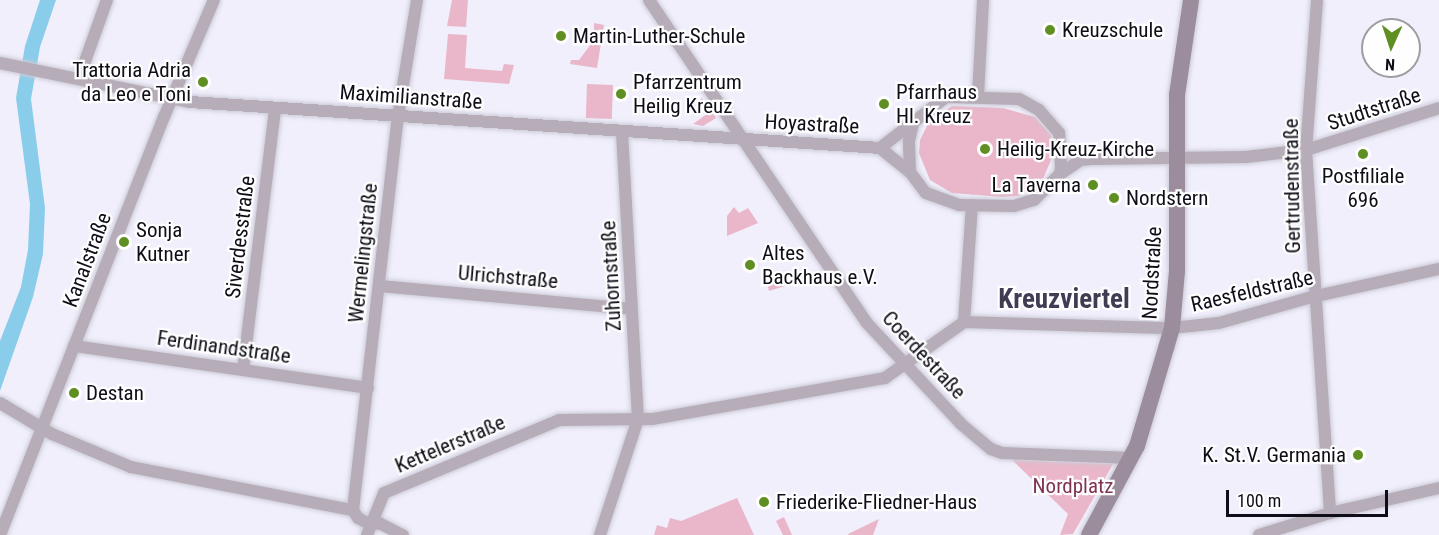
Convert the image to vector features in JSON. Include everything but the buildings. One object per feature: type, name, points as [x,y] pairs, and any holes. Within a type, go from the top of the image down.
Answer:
[{"type":"street","points":[[79,78],[107,0]]},
{"type":"street","name":"Kanalstraße","points":[[0,535],[214,0]]},
{"type":"street","name":"Wermelingstraße","points":[[354,510],[398,116],[417,0]]},
{"type":"street","name":"Coerdestraße","points":[[650,0],[866,322],[962,424],[991,449],[1004,453],[1131,459]]},
{"type":"street","points":[[978,96],[982,0]]},
{"type":"street","name":"Nordstraße","points":[[1090,534],[1131,459],[1147,418],[1172,328],[1177,271],[1177,95],[1191,0]]},
{"type":"street","name":"Gertrudenstraße","points":[[1317,1],[1306,150],[1330,513]]},
{"type":"street","name":"Maximilianstraße","points":[[0,63],[173,99],[275,110],[398,116],[742,140]]},
{"type":"street","name":"Hoyastraße","points":[[880,148],[946,97],[978,96],[1019,99],[1039,110],[1059,133],[1060,174]]},
{"type":"street","name":"Studtstraße","points":[[1178,160],[1306,150],[1439,108]]},
{"type":"street","name":"Siverdesstraße","points":[[243,370],[275,110]]},
{"type":"street","points":[[910,172],[909,141],[914,120]]},
{"type":"street","name":"Zuhornstraße","points":[[622,132],[638,419]]},
{"type":"street","name":"Hoyastraße","points":[[742,140],[880,148],[910,172],[926,193],[941,202],[972,205],[1022,204],[1034,200],[1060,174],[1081,160],[1178,160]]},
{"type":"street","points":[[906,364],[964,322],[972,205]]},
{"type":"street","name":"Raesfeldstraße","points":[[964,322],[1172,328],[1218,323],[1316,296],[1439,268]]},
{"type":"street","name":"Ulrichstraße","points":[[380,286],[631,309]]},
{"type":"street","name":"Ferdinandstraße","points":[[74,346],[368,388]]},
{"type":"street","name":"Kettelerstraße","points":[[369,530],[384,493],[559,420],[638,419],[885,378],[906,364]]},
{"type":"street","points":[[1,403],[42,427],[131,467],[187,481],[354,510],[369,530],[379,523],[403,535]]},
{"type":"street","points":[[600,535],[638,419]]},
{"type":"street","points":[[1259,535],[1330,513],[1439,488]]},
{"type":"green space","points":[[452,0],[468,0],[466,27],[447,26]]},
{"type":"green space","points":[[594,23],[604,25],[597,68],[570,64],[571,60],[579,60],[594,40]]},
{"type":"green space","points":[[448,34],[467,35],[465,68],[502,71],[504,64],[514,65],[509,84],[444,79]]},
{"type":"green space","points":[[587,84],[613,85],[612,119],[586,118]]},
{"type":"green space","points":[[702,98],[716,118],[703,126],[693,124],[707,114],[699,101]]},
{"type":"green space","points":[[952,106],[1003,108],[1035,117],[1051,135],[1052,158],[1042,181],[1018,196],[1002,197],[952,193],[930,180],[919,153],[920,140],[930,120]]},
{"type":"green space","points":[[734,207],[739,213],[748,208],[758,223],[727,236],[727,216]]},
{"type":"green space","points":[[782,275],[785,286],[769,291],[768,287]]},
{"type":"green space","name":"Nordplatz","points":[[1012,460],[1113,464],[1073,534],[1060,535],[1068,514]]},
{"type":"green space","points":[[737,498],[754,535],[654,535],[657,525],[667,528],[670,518],[681,521]]},
{"type":"green space","points":[[784,517],[792,535],[783,535],[776,521]]},
{"type":"green space","points":[[879,519],[873,535],[848,534]]},
{"type":"water","points":[[40,0],[56,0],[40,47],[31,99],[45,208],[43,254],[33,297],[0,391],[0,341],[21,287],[28,250],[30,204],[16,98],[25,46]]},
{"type":"place","name":"Kreuzschule","points":[[1050,30]]},
{"type":"place","name":"Martin-Luther-Schule","points":[[561,36]]},
{"type":"place","name":"Trattoria Adria da Leo e Toni","points":[[203,82]]},
{"type":"place","name":"Pfarrzentrum Heilig Kreuz","points":[[621,94]]},
{"type":"place","name":"Pfarrhaus Hl. Kreuz","points":[[884,104]]},
{"type":"place","name":"Heilig-Kreuz-Kirche","points":[[985,149]]},
{"type":"place","name":"Postfiliale 696","points":[[1363,154]]},
{"type":"place","name":"La Taverna","points":[[1093,185]]},
{"type":"place","name":"Nordstern","points":[[1114,198]]},
{"type":"place","name":"Sonja Kutner","points":[[124,242]]},
{"type":"place","name":"Altes Backhaus e.V.","points":[[750,265]]},
{"type":"place","name":"Destan","points":[[74,393]]},
{"type":"place","name":"K. St.V. Germania","points":[[1358,455]]},
{"type":"place","name":"Friederike-Fliedner-Haus","points":[[764,502]]},
{"type":"district","name":"Kreuzviertel","points":[[1064,300]]}]
